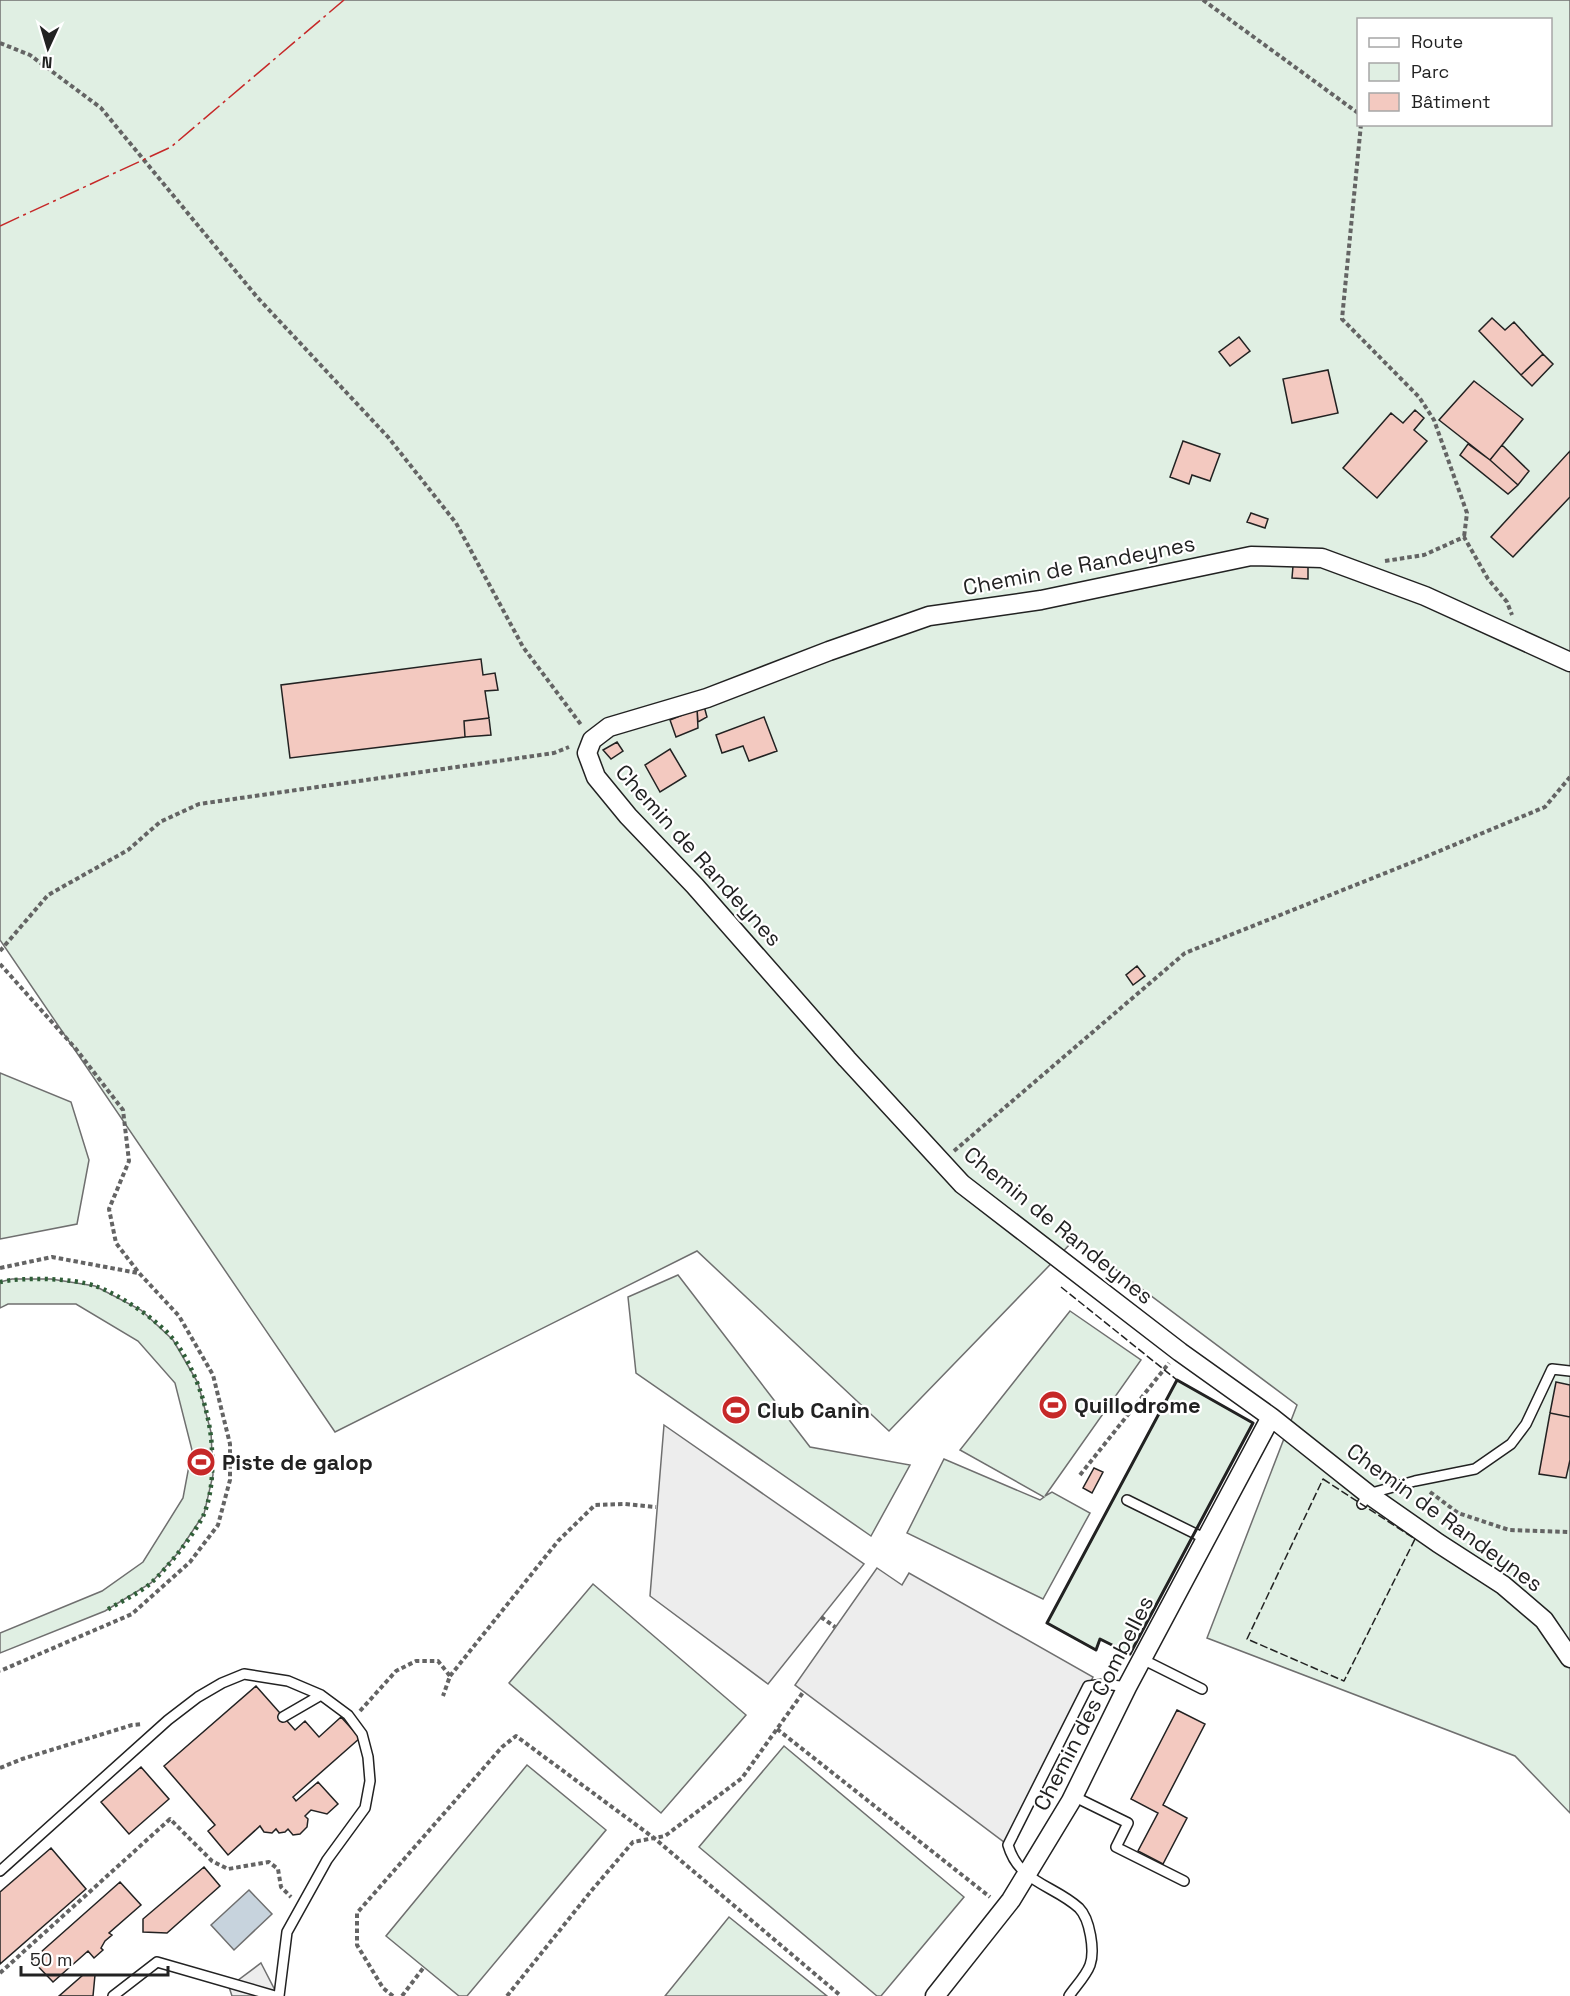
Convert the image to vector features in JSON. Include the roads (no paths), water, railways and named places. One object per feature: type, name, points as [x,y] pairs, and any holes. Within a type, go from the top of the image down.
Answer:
[{"type":"street","name":"Chemin de Randeynes","points":[[1570,662],[1425,596],[1322,558],[1251,556],[1041,600],[929,616],[829,651],[707,698],[609,727],[592,740],[587,753],[596,777],[622,808],[695,886],[847,1059],[962,1184],[1180,1352],[1271,1417],[1365,1499],[1503,1585],[1544,1620],[1570,1658]]},
{"type":"street","name":"Chemin des Combelles","points":[[935,1996],[1005,1908],[1028,1875],[1073,1797],[1127,1687],[1271,1417]]},
{"type":"lane","points":[[1365,1499],[1414,1481],[1474,1469],[1511,1444],[1526,1424],[1552,1369],[1570,1371]]},
{"type":"lane","points":[[1127,1500],[1206,1539]]},
{"type":"lane","points":[[1142,1659],[1202,1689]]},
{"type":"lane","points":[[0,1870],[168,1720],[198,1697],[222,1683],[244,1674],[288,1681],[321,1695],[348,1715],[362,1734],[368,1757],[370,1781],[365,1808],[327,1860],[288,1932],[277,1996],[157,1962],[113,1996]]},
{"type":"lane","points":[[1069,1996],[1090,1965],[1093,1939],[1081,1909],[1028,1875],[1012,1860],[1008,1845],[1088,1686],[1105,1684],[1127,1687]]},
{"type":"lane","points":[[284,1717],[321,1695]]},
{"type":"lane","points":[[1073,1797],[1128,1823],[1116,1847],[1184,1881]]},
{"type":"place","name":"Quillodrome","points":[[1053,1405]]},
{"type":"place","name":"Club Canin","points":[[736,1410]]},
{"type":"place","name":"Piste de galop","points":[[201,1462]]}]
